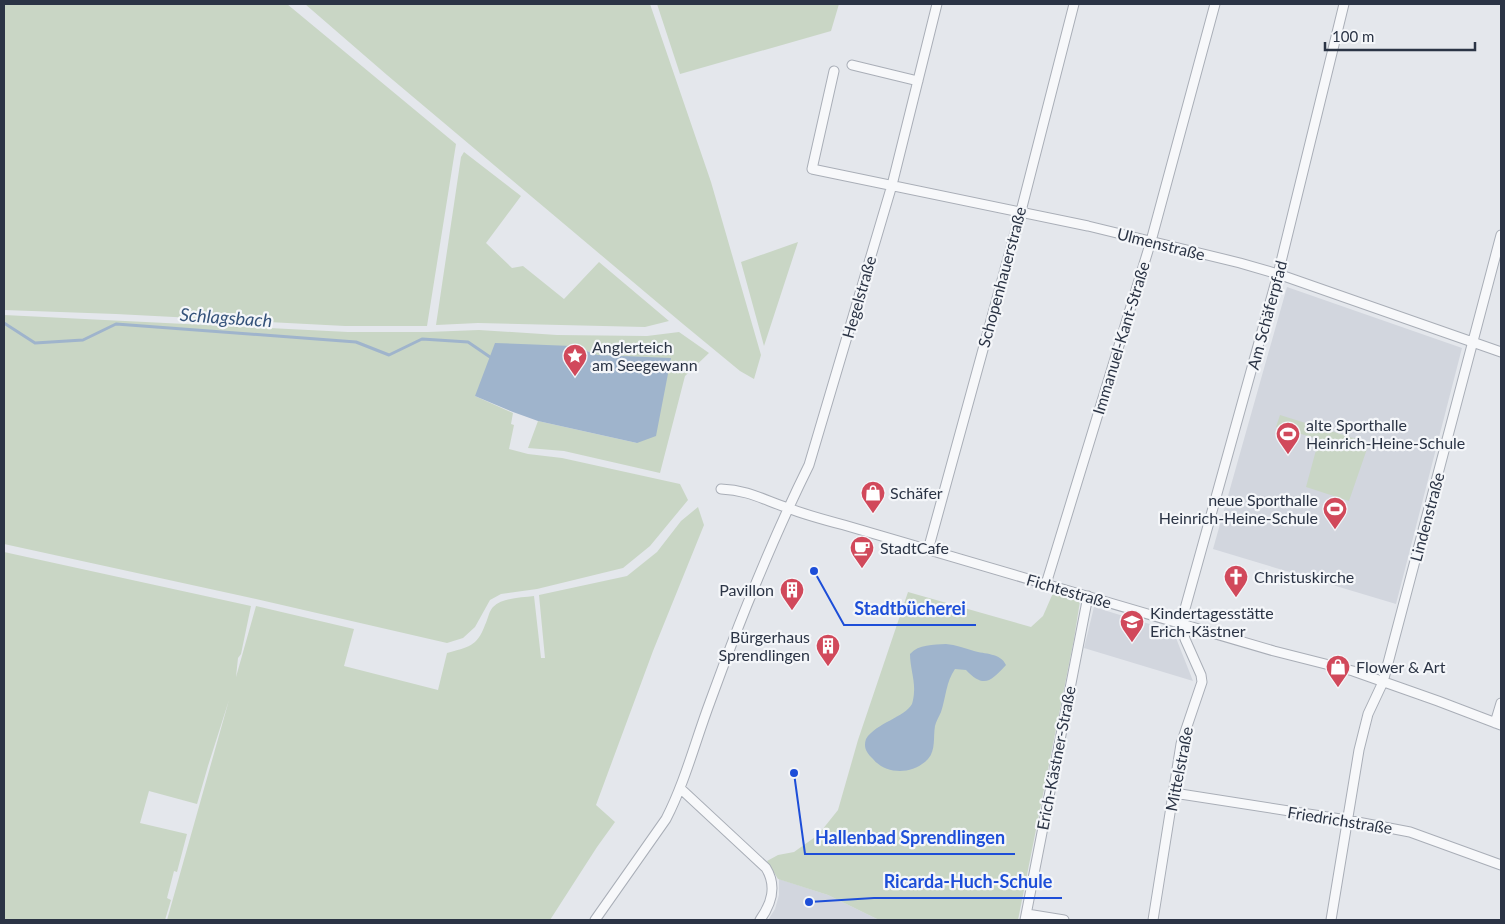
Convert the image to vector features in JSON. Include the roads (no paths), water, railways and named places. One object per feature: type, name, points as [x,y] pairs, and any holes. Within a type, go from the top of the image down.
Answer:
[{"type":"street","name":"Hegelstraße","points":[[595,920],[666,819],[681,789],[709,704],[750,596],[813,454],[892,185],[937,4]]},
{"type":"street","name":"Schopenhauerstraße","points":[[928,550],[1021,211],[1074,4]]},
{"type":"street","name":"Immanuel-Kant-Straße","points":[[1046,584],[1151,241],[1214,4]]},
{"type":"street","name":"Am Schäferpfad","points":[[1181,623],[1278,274],[1344,4]]},
{"type":"street","points":[[852,65],[918,81]]},
{"type":"street","name":"Ulmenstraße","points":[[834,70],[812,169],[1021,211],[1151,241],[1278,274],[1501,352]]},
{"type":"street","name":"Lindenstraße","points":[[1331,920],[1364,727],[1383,682],[1501,235]]},
{"type":"street","name":"Fichtestraße","points":[[721,489],[748,493],[788,508],[928,550],[1274,651],[1321,662],[1383,682],[1498,724]]},
{"type":"street","name":"Erich-Kästner-Straße","points":[[1026,917],[1088,596]]},
{"type":"street","name":"Mittelstraße","points":[[1153,920],[1182,740],[1202,682],[1201,675],[1185,639],[1181,623]]},
{"type":"street","points":[[1498,724],[1501,703]]},
{"type":"street","points":[[681,789],[766,868],[770,876],[772,892],[768,907],[760,920]]},
{"type":"street","name":"Friedrichstraße","points":[[1174,793],[1348,820],[1415,833],[1501,865]]},
{"type":"street","points":[[1026,917],[1064,920]]},
{"type":"water","name":"Anglerteich am Seegewann","points":[[495,343],[572,346],[598,355],[671,358],[656,436],[637,443],[538,421],[475,396]]},
{"type":"water","points":[[946,644],[996,656],[1004,661],[1006,665],[987,681],[972,676],[966,670],[955,669],[946,690],[941,712],[935,724],[931,755],[915,768],[900,771],[885,768],[878,764],[867,752],[865,748],[866,739],[876,729],[903,713],[912,704],[914,687],[910,654],[918,648]]},
{"type":"waterway","name":"Schlagsbach","points":[[4,323],[35,343],[83,340],[116,324],[356,342],[389,355],[422,339],[468,342],[490,357]]},
{"type":"place","name":"Anglerteich am Seegewann","points":[[575,377]]},
{"type":"place","name":"alte Sporthalle Heinrich-Heine-Schule","points":[[1288,455]]},
{"type":"place","name":"Schäfer","points":[[873,514]]},
{"type":"place","name":"neue Sporthalle Heinrich-Heine-Schule","points":[[1335,530]]},
{"type":"place","name":"StadtCafe","points":[[862,569]]},
{"type":"place","name":"Stadtbücherei","points":[[814,571]]},
{"type":"place","name":"Christuskirche","points":[[1236,598]]},
{"type":"place","name":"Pavillon","points":[[792,611]]},
{"type":"place","name":"Kindertagesstätte Erich-Kästner","points":[[1132,643]]},
{"type":"place","name":"Bürgerhaus Sprendlingen","points":[[828,667]]},
{"type":"place","name":"Flower & Art","points":[[1338,688]]},
{"type":"place","name":"Hallenbad Sprendlingen","points":[[794,773]]},
{"type":"place","name":"Ricarda-Huch-Schule","points":[[809,902]]}]
